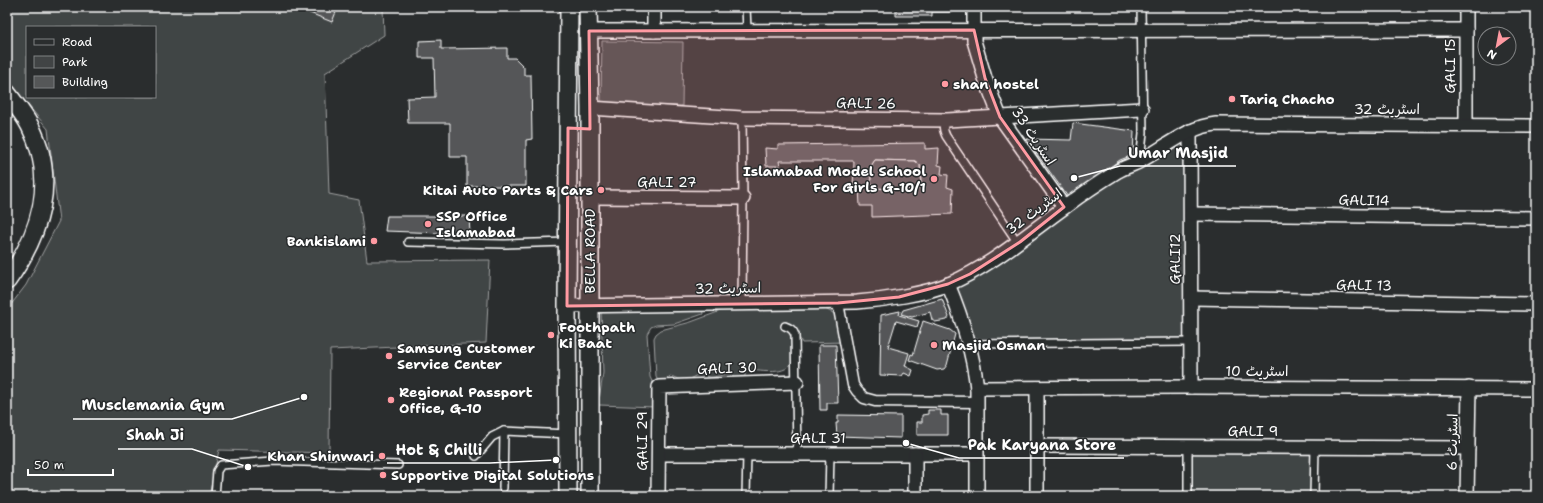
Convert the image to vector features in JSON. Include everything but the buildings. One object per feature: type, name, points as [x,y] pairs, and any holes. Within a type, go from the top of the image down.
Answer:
[{"type":"street","name":"BELLA ROAD","points":[[567,7],[568,496]]},
{"type":"street","name":"BELLA ROAD","points":[[588,7],[590,108],[590,496]]},
{"type":"street","points":[[654,7],[654,31]]},
{"type":"street","name":"اسٹریٹ 33","points":[[974,7],[974,41],[985,78],[1000,117],[1064,208]]},
{"type":"street","name":"GALI 15","points":[[1466,7],[1466,125]]},
{"type":"street","points":[[588,31],[1466,30]]},
{"type":"street","points":[[7,93],[30,126],[40,153],[44,179],[42,206],[37,227],[29,246],[7,281]]},
{"type":"street","name":"GALI 26","points":[[590,108],[742,118],[942,123],[1000,117],[1142,109]]},
{"type":"street","name":"اسٹریٹ 32","points":[[567,306],[838,303],[885,299],[948,284],[979,269],[1018,243],[1064,208],[1119,170],[1140,161],[1190,131],[1206,125],[1536,126]]},
{"type":"street","points":[[568,128],[590,129]]},
{"type":"street","name":"GALI12","points":[[1190,131],[1191,387]]},
{"type":"street","name":"GALI 27","points":[[590,198],[743,198]]},
{"type":"street","name":"GALI14","points":[[1191,214],[1536,218]]},
{"type":"street","points":[[948,284],[961,317],[969,344],[977,388],[977,496]]},
{"type":"street","name":"GALI 13","points":[[1191,298],[1536,304]]},
{"type":"street","points":[[838,303],[852,380],[857,391],[864,398],[875,401],[977,402]]},
{"type":"street","name":"GALI 30","points":[[658,387],[797,382]]},
{"type":"street","name":"GALI 29","points":[[658,387],[658,496]]},
{"type":"street","name":"اسٹریٹ 10","points":[[977,388],[1191,387],[1536,389]]},
{"type":"street","points":[[1037,388],[1037,496]]},
{"type":"street","name":"اسٹریٹ 6","points":[[1467,496],[1469,388]]},
{"type":"street","name":"GALI 9","points":[[1037,446],[1468,448]]},
{"type":"street","name":"GALI 31","points":[[659,454],[976,454]]},
{"type":"street","points":[[915,496],[916,454]]},
{"type":"lane","points":[[746,7],[747,30]]},
{"type":"lane","points":[[1140,161],[1143,133],[1141,7]]},
{"type":"lane","points":[[742,118],[742,304]]},
{"type":"lane","points":[[942,123],[946,136],[1018,243]]},
{"type":"lane","points":[[408,242],[504,244],[567,242]]},
{"type":"lane","points":[[786,326],[790,328],[795,335],[797,382],[797,454]]},
{"type":"lane","points":[[969,344],[1191,342]]},
{"type":"lane","points":[[476,456],[492,437],[504,431],[568,434]]},
{"type":"lane","points":[[503,488],[504,431]]},
{"type":"lane","points":[[1188,447],[1188,496]]},
{"type":"lane","points":[[1314,496],[1315,448]]},
{"type":"lane","points":[[746,496],[747,454]]},
{"type":"lane","points":[[829,496],[830,454]]},
{"type":"lane","points":[[215,496],[217,471],[221,465],[273,461],[398,464]]},
{"type":"highlighted area","points":[[974,30],[985,78],[1000,117],[1064,207],[1020,242],[970,274],[948,284],[899,297],[838,303],[567,306],[568,128],[590,129],[589,31]]},
{"type":"green space","points":[[7,7],[383,7],[384,35],[325,73],[329,194],[359,200],[367,261],[490,260],[486,343],[330,350],[329,453],[219,450],[209,496],[7,496],[7,310],[26,285],[59,221],[48,129],[7,80]]},
{"type":"green space","points":[[602,41],[683,42],[682,106],[601,104]]},
{"type":"green space","points":[[1190,131],[1191,342],[969,344],[948,284],[1020,242]]},
{"type":"green space","points":[[601,308],[702,308],[703,314],[674,324],[656,325],[651,327],[647,334],[650,377],[655,388],[655,407],[599,405],[603,373]]},
{"type":"green space","points":[[726,309],[825,309],[837,315],[846,342],[802,343],[797,333],[787,328],[791,338],[792,361],[785,369],[774,372],[750,370],[745,373],[745,378],[736,379],[729,375],[709,377],[701,375],[687,380],[670,376],[664,382],[658,381],[656,377],[654,338],[656,334],[661,330],[691,322]]},
{"type":"green space","points":[[1313,451],[1313,496],[1192,496],[1192,452]]},
{"type":"place","name":"shan hostel","points":[[945,84]]},
{"type":"place","name":"Tariq Chacho","points":[[1232,99]]},
{"type":"place","name":"Umar Masjid","points":[[1074,178]]},
{"type":"place","name":"Islamabad Model School For Girls G-10/1","points":[[934,179]]},
{"type":"place","name":"Kitai Auto Parts & Cars","points":[[601,190]]},
{"type":"place","name":"SSP Office Islamabad","points":[[428,224]]},
{"type":"place","name":"Bankislami","points":[[374,241]]},
{"type":"place","name":"Foothpath Ki Baat","points":[[551,335]]},
{"type":"place","name":"Masjid Osman","points":[[934,345]]},
{"type":"place","name":"Samsung Customer Service Center","points":[[389,356]]},
{"type":"place","name":"Musclemania Gym","points":[[304,397]]},
{"type":"place","name":"Regional Passport Office, G-10","points":[[391,400]]},
{"type":"place","name":"Pak Karyana Store","points":[[906,443]]},
{"type":"place","name":"Khan Shinwari","points":[[382,456]]},
{"type":"place","name":"Hot & Chilli","points":[[556,460]]},
{"type":"place","name":"Shah Ji","points":[[248,467]]},
{"type":"place","name":"Supportive Digital Solutions","points":[[383,475]]}]
